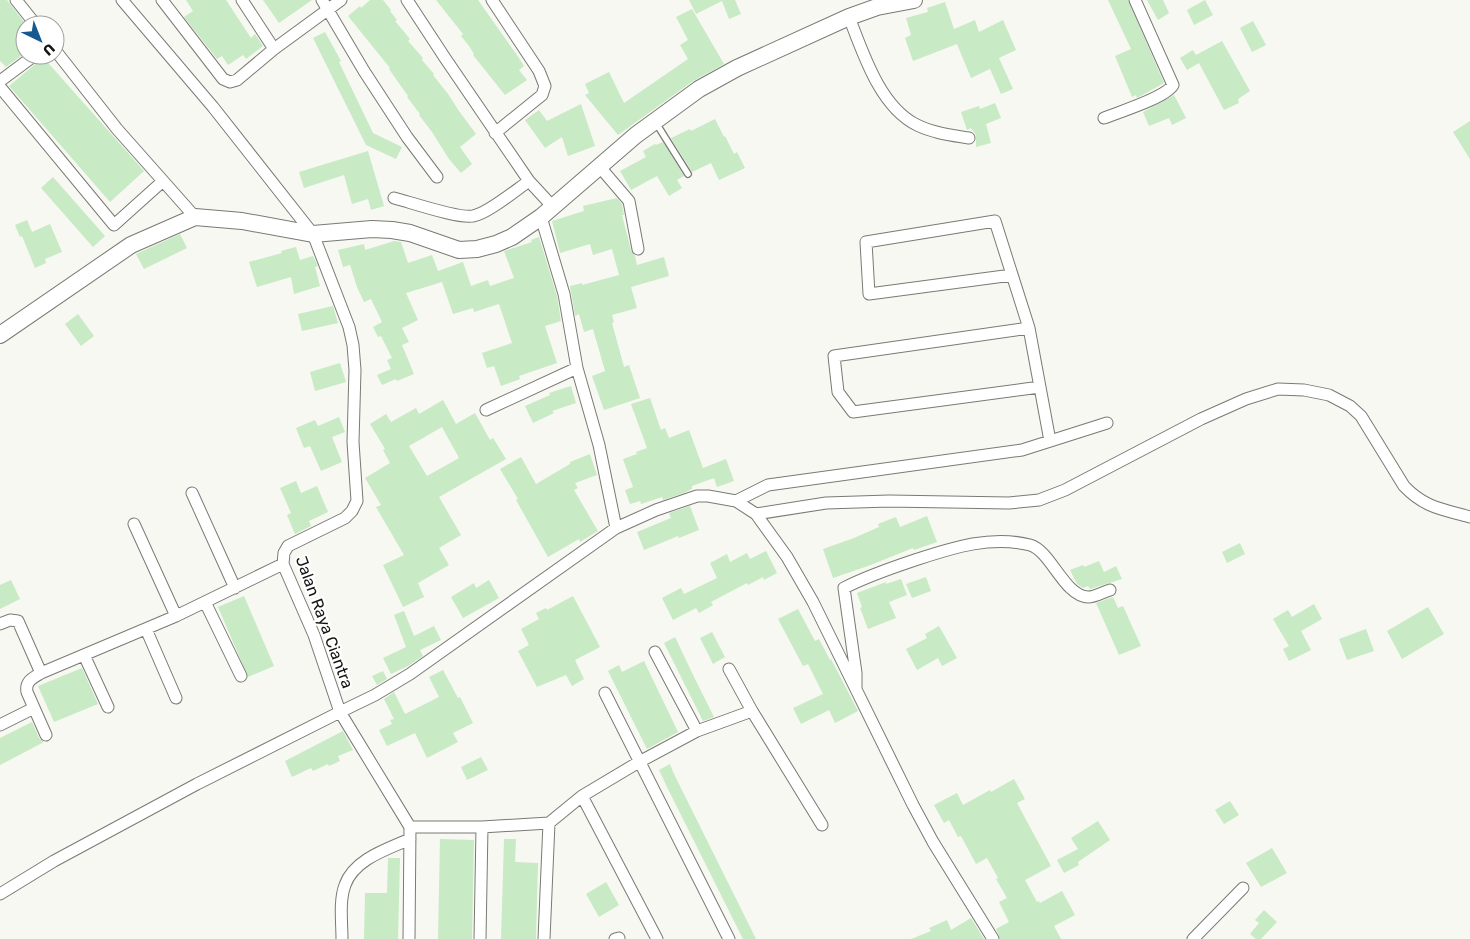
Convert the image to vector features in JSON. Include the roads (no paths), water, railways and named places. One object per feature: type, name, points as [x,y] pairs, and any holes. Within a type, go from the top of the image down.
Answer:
[{"type":"street","points":[[16,0],[28,15]]},
{"type":"street","points":[[122,0],[213,108],[313,234]]},
{"type":"street","points":[[162,0],[226,82],[237,80],[325,4],[341,0]]},
{"type":"street","points":[[242,0],[274,49]]},
{"type":"street","points":[[407,0],[529,181],[547,212],[577,368],[598,445],[616,528]]},
{"type":"street","points":[[492,0],[539,71],[545,86],[542,95],[495,133]]},
{"type":"street","points":[[0,335],[131,245],[194,217],[252,222],[313,234],[372,229],[392,230],[410,233],[459,250],[477,249],[512,237],[547,212],[599,166],[655,121],[699,89],[737,68],[876,4],[914,0]]},
{"type":"street","points":[[1104,118],[1168,91],[1173,84],[1135,0]]},
{"type":"street","points":[[325,4],[364,71],[437,177]]},
{"type":"street","points":[[849,17],[881,88],[890,103],[902,116],[917,125],[942,134],[969,138]]},
{"type":"street","points":[[65,63],[117,129],[194,217]]},
{"type":"street","points":[[0,81],[22,65]]},
{"type":"street","points":[[0,87],[114,225],[163,181]]},
{"type":"street","points":[[599,166],[629,201],[638,248]]},
{"type":"street","points":[[394,198],[461,216],[474,216],[484,212],[529,181]]},
{"type":"street","points":[[1012,275],[869,294],[866,242],[995,221],[1029,328],[1050,441]]},
{"type":"street","name":"Jalan Raya Ciantra","points":[[0,894],[54,861],[197,784],[340,712],[314,636],[283,564],[283,555],[286,548],[345,518],[352,511],[357,501],[353,442],[355,370],[353,345],[349,327],[313,234]]},
{"type":"street","points":[[1029,328],[834,356],[838,392],[853,412],[1040,387]]},
{"type":"street","points":[[486,410],[577,368]]},
{"type":"street","points":[[756,514],[826,503],[889,501],[1009,503],[1039,500],[1065,490],[1202,418],[1246,399],[1278,389],[1304,390],[1329,395],[1350,406],[1361,416],[1404,486],[1413,496],[1431,507],[1470,516]]},
{"type":"street","points":[[736,500],[768,485],[1022,450],[1107,423]]},
{"type":"street","points":[[192,493],[235,588]]},
{"type":"street","points":[[409,939],[410,833],[392,796],[340,712],[375,695],[410,674],[616,528],[656,510],[697,496],[708,496],[736,500],[756,514],[787,557],[813,602],[933,842],[993,939]]},
{"type":"street","points":[[134,524],[176,616]]},
{"type":"street","points":[[856,690],[856,673],[844,588],[867,576],[973,543],[1012,543],[1036,548],[1048,559],[1059,576],[1083,596],[1093,597],[1110,590]]},
{"type":"street","points":[[46,735],[26,692],[30,679],[176,616],[283,564]]},
{"type":"street","points":[[205,602],[241,676]]},
{"type":"street","points":[[0,624],[10,620],[18,621],[42,673]]},
{"type":"street","points":[[146,629],[176,698]]},
{"type":"street","points":[[655,652],[698,731]]},
{"type":"street","points":[[84,655],[108,706]]},
{"type":"street","points":[[729,669],[752,711],[822,825]]},
{"type":"street","points":[[605,693],[730,939]]},
{"type":"street","points":[[0,725],[34,708]]},
{"type":"street","points":[[342,939],[343,895],[345,884],[352,873],[369,858],[410,833],[549,822],[582,796],[639,762],[698,731],[752,711]]},
{"type":"street","points":[[582,796],[657,939]]},
{"type":"street","points":[[544,939],[549,822]]},
{"type":"street","points":[[480,939],[482,827]]},
{"type":"street","points":[[1193,939],[1243,888]]},
{"type":"lane","points":[[655,121],[688,174]]}]
